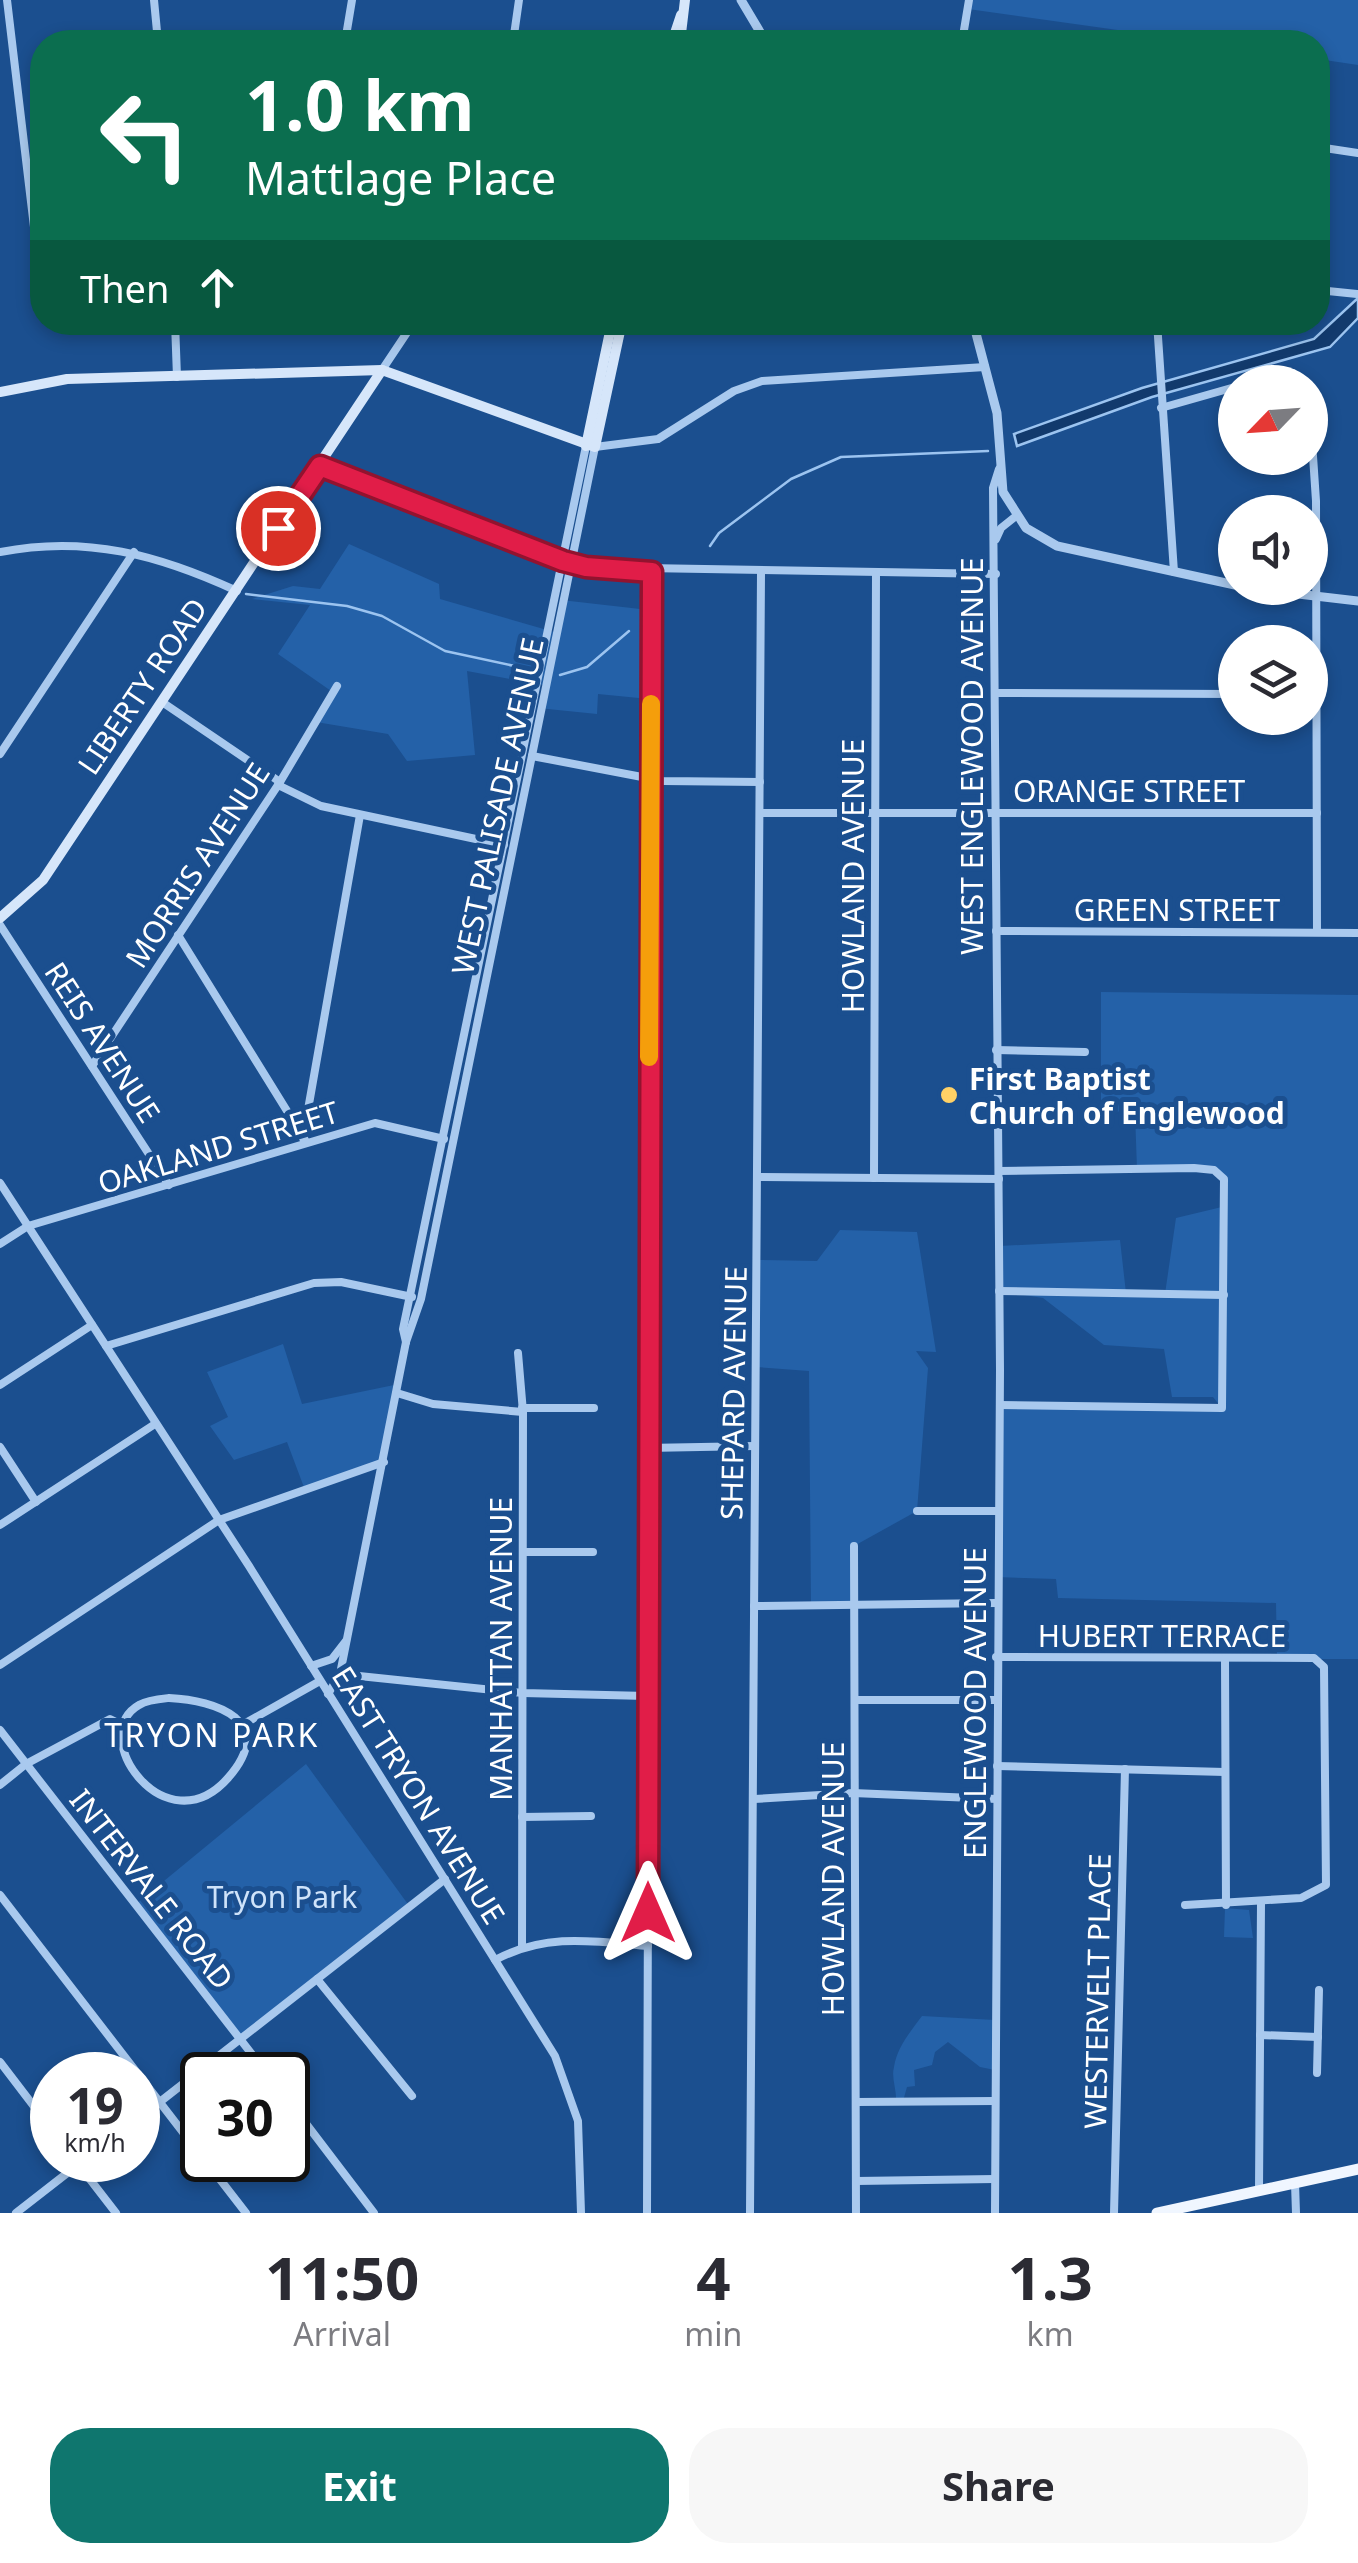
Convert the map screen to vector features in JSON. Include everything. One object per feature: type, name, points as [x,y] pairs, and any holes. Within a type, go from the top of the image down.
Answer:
[{"type":"main road","points":[[676,30],[685,0]]},
{"type":"main road","points":[[681,30],[682,13]]},
{"type":"main road","name":"WEST PALISADE AVENUE","points":[[590,446],[610,335]]},
{"type":"main road","name":"WEST PALISADE AVENUE","points":[[590,446],[619,335]]},
{"type":"main road","points":[[0,392],[67,379],[382,370],[590,446]]},
{"type":"main road","name":"LIBERTY ROAD","points":[[0,921],[43,880],[382,370]]},
{"type":"main road","points":[[1156,2213],[1358,2169]]},
{"type":"street","points":[[7,0],[30,168]]},
{"type":"street","points":[[154,0],[157,30]]},
{"type":"street","points":[[347,30],[352,0]]},
{"type":"street","points":[[514,30],[519,0]]},
{"type":"street","points":[[741,0],[759,30]]},
{"type":"street","points":[[964,30],[969,0]]},
{"type":"street","points":[[1330,149],[1358,153]]},
{"type":"street","points":[[1330,291],[1356,294]]},
{"type":"street","points":[[175,335],[177,376]]},
{"type":"street","name":"LIBERTY ROAD","points":[[382,370],[405,335]]},
{"type":"street","name":"WEST ENGLEWOOD AVENUE","points":[[976,335],[997,413],[1000,468],[992,488],[996,539],[999,1194]]},
{"type":"street","points":[[1157,335],[1174,572]]},
{"type":"street","points":[[590,446],[658,439],[734,391],[762,381],[985,367]]},
{"type":"street","points":[[1161,406],[1218,391]]},
{"type":"street","name":"WEST PALISADE AVENUE","points":[[406,1342],[403,1329],[509,846],[590,446]]},
{"type":"street","points":[[320,466],[568,562],[652,572],[996,574]]},
{"type":"street","points":[[1000,468],[1004,496],[1016,516],[1052,544],[1218,581]]},
{"type":"street","points":[[996,539],[1001,528],[1016,516]]},
{"type":"street","points":[[0,552],[69,544],[134,552],[184,567],[237,590]]},
{"type":"street","points":[[0,754],[134,552]]},
{"type":"street","points":[[647,2213],[646,1448],[652,572]]},
{"type":"street","name":"SHEPARD AVENUE","points":[[750,2213],[762,573]]},
{"type":"street","name":"HOWLAND AVENUE","points":[[874,1178],[876,574]]},
{"type":"street","points":[[1328,599],[1358,601]]},
{"type":"street","name":"MORRIS AVENUE","points":[[92,1066],[279,783],[337,686]]},
{"type":"street","points":[[996,693],[1218,694]]},
{"type":"street","points":[[162,702],[305,800],[509,846]]},
{"type":"street","points":[[1314,735],[1317,932]]},
{"type":"street","points":[[528,756],[650,780],[760,782]]},
{"type":"street","name":"ORANGE STREET","points":[[760,813],[1317,813]]},
{"type":"street","points":[[305,1141],[360,815]]},
{"type":"street","name":"WEST PALISADE AVENUE","points":[[406,1342],[421,1299],[509,846]]},
{"type":"street","name":"REIS AVENUE","points":[[0,921],[169,1185]]},
{"type":"street","name":"GREEN STREET","points":[[996,931],[1358,933]]},
{"type":"street","points":[[178,936],[305,1141]]},
{"type":"street","points":[[996,1050],[1085,1052]]},
{"type":"street","name":"OAKLAND STREET","points":[[0,1244],[28,1226],[375,1123],[453,1142]]},
{"type":"street","points":[[758,1177],[874,1178],[1194,1168],[1214,1170],[1224,1179],[1222,1408],[1000,1405]]},
{"type":"street","name":"EAST TRYON AVENUE","points":[[0,1182],[219,1520],[555,2056],[574,2100],[581,2143],[581,2213]]},
{"type":"street","name":"ENGLEWOOD AVENUE","points":[[994,2213],[999,1194]]},
{"type":"street","points":[[106,1346],[314,1283],[340,1282],[421,1299]]},
{"type":"street","points":[[1000,1290],[1224,1295]]},
{"type":"street","points":[[0,1386],[92,1325]]},
{"type":"street","points":[[328,1694],[340,1674],[406,1342]]},
{"type":"street","name":"MANHATTAN AVENUE","points":[[518,1353],[522,1410],[522,1946]]},
{"type":"street","points":[[397,1393],[433,1404],[522,1410],[594,1408]]},
{"type":"street","points":[[0,1525],[155,1424]]},
{"type":"street","points":[[646,1448],[755,1446]]},
{"type":"street","points":[[0,1447],[36,1502]]},
{"type":"street","points":[[0,1665],[219,1520],[384,1462]]},
{"type":"street","points":[[917,1511],[996,1511]]},
{"type":"street","name":"HOWLAND AVENUE","points":[[854,1546],[856,2213]]},
{"type":"street","points":[[522,1552],[593,1552]]},
{"type":"street","points":[[754,1606],[996,1604]]},
{"type":"street","points":[[311,1666],[332,1658],[348,1637]]},
{"type":"street","name":"HUBERT TERRACE","points":[[996,1657],[1314,1658],[1324,1667],[1328,1878],[1315,1894],[1261,1903]]},
{"type":"street","points":[[1225,1659],[1226,1905]]},
{"type":"street","points":[[340,1674],[522,1692],[647,1696]]},
{"type":"street","points":[[242,1725],[320,1680]]},
{"type":"street","points":[[168,1698],[208,1700],[242,1725],[244,1749],[233,1772],[214,1790],[180,1800],[156,1794],[138,1781],[128,1763],[124,1726],[140,1704],[168,1698]]},
{"type":"street","points":[[855,1700],[996,1700]]},
{"type":"street","points":[[0,1785],[26,1764],[110,1720],[124,1726]]},
{"type":"street","name":"INTERVALE ROAD","points":[[0,1730],[251,2052]]},
{"type":"street","points":[[997,1766],[1226,1772]]},
{"type":"street","name":"WESTERVELT PLACE","points":[[1114,2213],[1124,1769]]},
{"type":"street","points":[[754,1800],[853,1793],[997,1799]]},
{"type":"street","points":[[522,1817],[591,1816]]},
{"type":"street","points":[[180,2127],[160,2102],[445,1879]]},
{"type":"street","points":[[0,1895],[121,2052]]},
{"type":"street","points":[[1185,1906],[1261,1903],[1259,2190]]},
{"type":"street","points":[[496,1960],[522,1946],[572,1939],[648,1946]]},
{"type":"street","points":[[317,1978],[412,2096]]},
{"type":"street","points":[[1317,2073],[1319,1990]]},
{"type":"street","points":[[1260,2035],[1318,2037]]},
{"type":"street","points":[[0,2062],[30,2101]]},
{"type":"street","points":[[856,2102],[995,2100]]},
{"type":"street","points":[[310,2129],[374,2213]]},
{"type":"street","points":[[856,2181],[995,2178]]},
{"type":"street","points":[[16,2213],[54,2182]]},
{"type":"street","points":[[94,2182],[116,2213]]},
{"type":"street","points":[[222,2182],[246,2213]]},
{"type":"street","points":[[1295,2182],[1296,2213]]},
{"type":"green space","points":[[970,0],[1358,0],[1358,65],[1330,61],[1330,30],[1118,30],[968,9]]},
{"type":"green space","points":[[349,544],[439,584],[440,599],[554,632],[561,600],[649,610],[649,699],[598,694],[597,714],[538,708],[543,685],[467,671],[475,755],[407,761],[388,734],[316,722],[334,693],[278,654],[310,605],[252,599],[293,586],[320,589]]},
{"type":"green space","points":[[1101,992],[1358,995],[1358,1659],[1277,1659],[1276,1603],[1058,1598],[1056,1579],[996,1577],[1000,1405],[1221,1407],[1213,1397],[1172,1397],[1164,1349],[1104,1345],[1043,1298],[999,1291],[999,1246],[1120,1240],[1126,1293],[1165,1294],[1176,1218],[1226,1206],[1226,1185],[1214,1170],[1137,1169],[1135,1113],[1101,1110]]},
{"type":"green space","points":[[840,1230],[917,1232],[936,1352],[916,1351],[928,1368],[917,1511],[854,1546],[856,1605],[811,1606],[809,1371],[756,1367],[757,1260],[817,1261]]},
{"type":"green space","points":[[283,1344],[302,1404],[399,1384],[384,1462],[305,1490],[287,1442],[234,1460],[210,1426],[228,1417],[207,1372]]},
{"type":"green space","name":"Tryon Park","points":[[306,1764],[410,1907],[241,2038],[136,1904]]},
{"type":"green space","points":[[1225,1908],[1249,1910],[1253,1938],[1224,1937]]},
{"type":"green space","points":[[922,2016],[995,2020],[995,2070],[980,2067],[948,2042],[935,2052],[932,2065],[914,2070],[915,2086],[907,2087],[903,2101],[896,2102],[896,2060]]},
{"type":"shaded area","points":[[1358,298],[1358,318],[1330,347],[1266,365],[1223,365],[1318,335],[1330,335],[1330,324]]},
{"type":"shaded area","points":[[1218,366],[1218,378],[1152,397],[1017,446],[1014,434],[1142,388]]},
{"type":"waterway","points":[[710,546],[719,533],[791,479],[841,457],[988,451]]},
{"type":"waterway","points":[[246,594],[347,606],[382,616],[445,651],[533,670]]},
{"type":"waterway","points":[[560,675],[587,667],[629,631]]},
{"type":"slow traffic","points":[[649,1057],[651,704]]},
{"type":"place","name":"First Baptist Church of Englewood","points":[[949,1095]]},
{"type":"district","name":"TRYON PARK","points":[[212,1734]]},
{"type":"route","points":[[278,528],[320,466],[563,561],[586,567],[652,572],[646,1448],[648,1913]]}]
